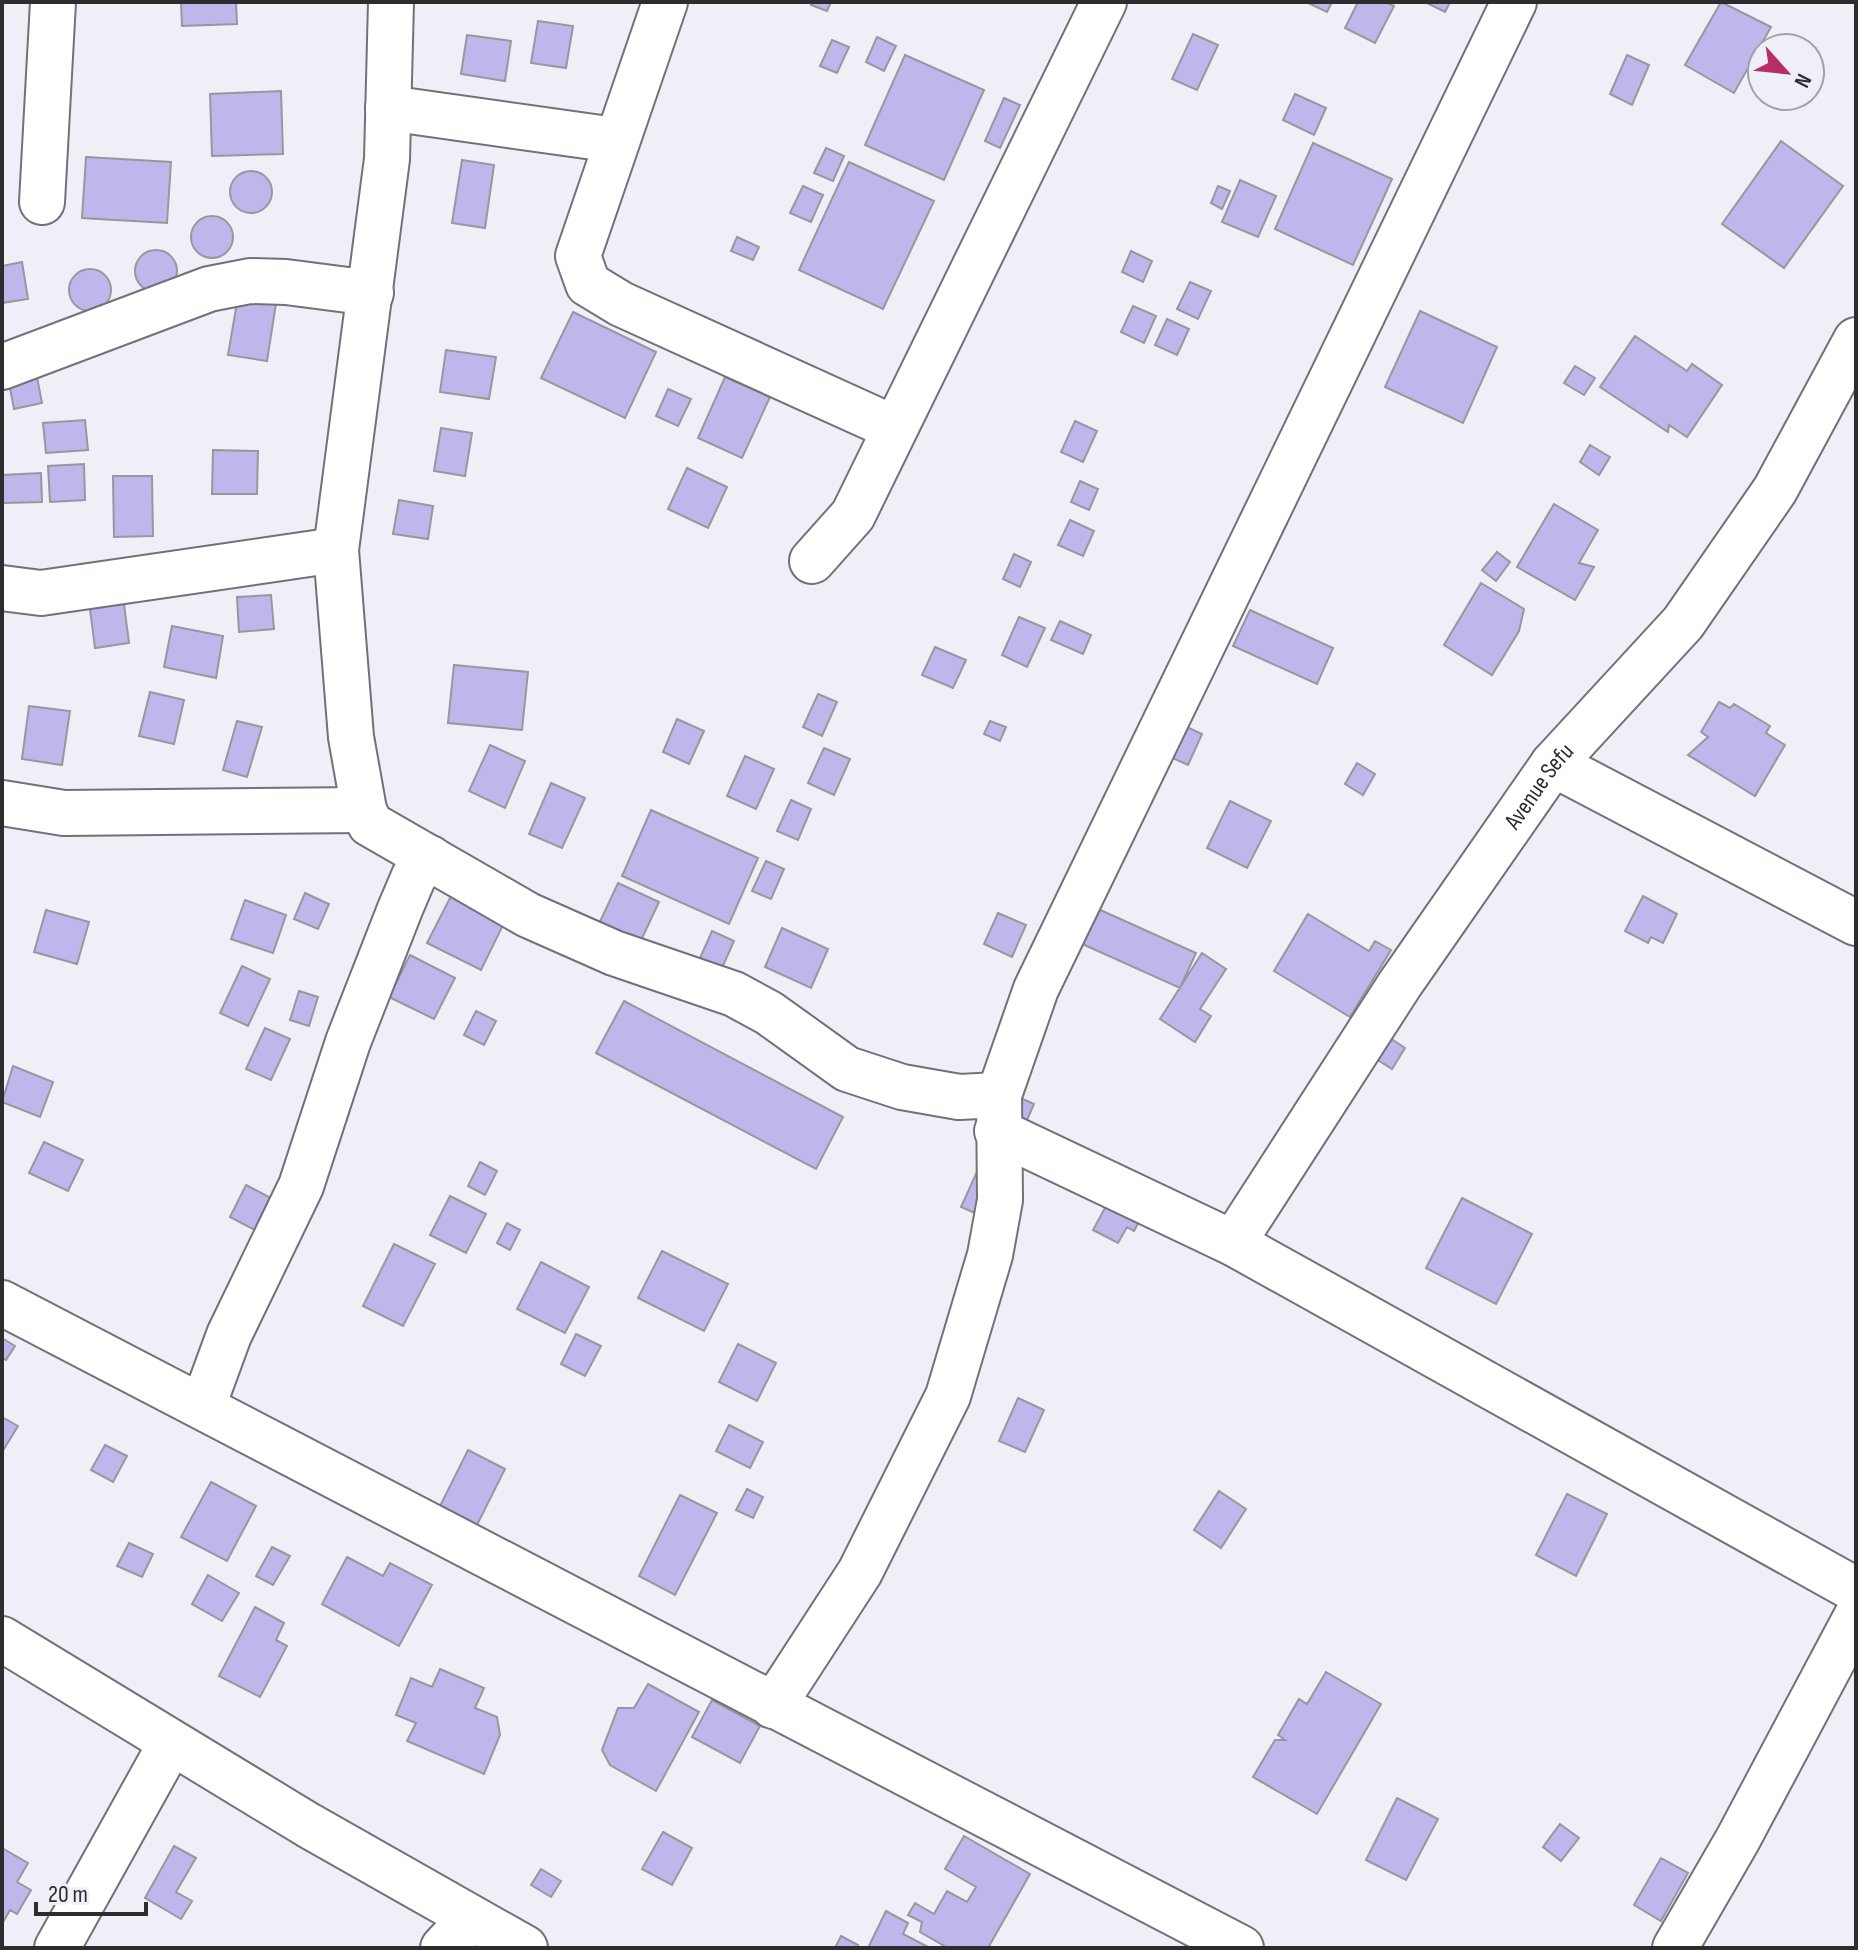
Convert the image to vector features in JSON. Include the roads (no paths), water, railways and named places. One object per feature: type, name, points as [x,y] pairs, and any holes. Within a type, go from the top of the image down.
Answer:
[{"type":"street","points":[[42,202],[53,2]]},
{"type":"street","points":[[391,2],[387,159],[336,550],[351,737],[364,810],[370,824],[528,915],[734,994],[769,1013],[847,1069],[902,1087],[959,1097],[998,1113],[1856,1590]]},
{"type":"street","points":[[665,2],[615,140],[578,256],[588,284],[621,304],[894,428]]},
{"type":"street","points":[[812,561],[853,515],[1104,2]]},
{"type":"street","points":[[773,1706],[860,1572],[948,1396],[990,1255],[1000,1200],[998,1113],[1036,989],[1098,855],[1303,443],[1514,2]]},
{"type":"street","points":[[388,108],[615,140]]},
{"type":"street","points":[[2,367],[209,289],[250,281],[286,282],[371,293]]},
{"type":"street","name":"Avenue Sefu","points":[[1233,1243],[1400,984],[1553,764],[1683,623],[1775,490],[1856,340]]},
{"type":"street","points":[[2,588],[41,593],[336,550]]},
{"type":"street","points":[[1553,764],[1856,923]]},
{"type":"street","points":[[2,803],[64,813],[364,810]]},
{"type":"street","points":[[203,1406],[229,1335],[275,1247],[307,1173],[348,1042],[400,909],[414,876],[430,858]]},
{"type":"street","points":[[2,1303],[1241,1948]]},
{"type":"street","points":[[1675,1948],[1738,1839],[1856,1617]]},
{"type":"street","points":[[2,1639],[171,1743],[457,1933],[525,1948]]},
{"type":"street","points":[[57,1948],[171,1743]]}]
